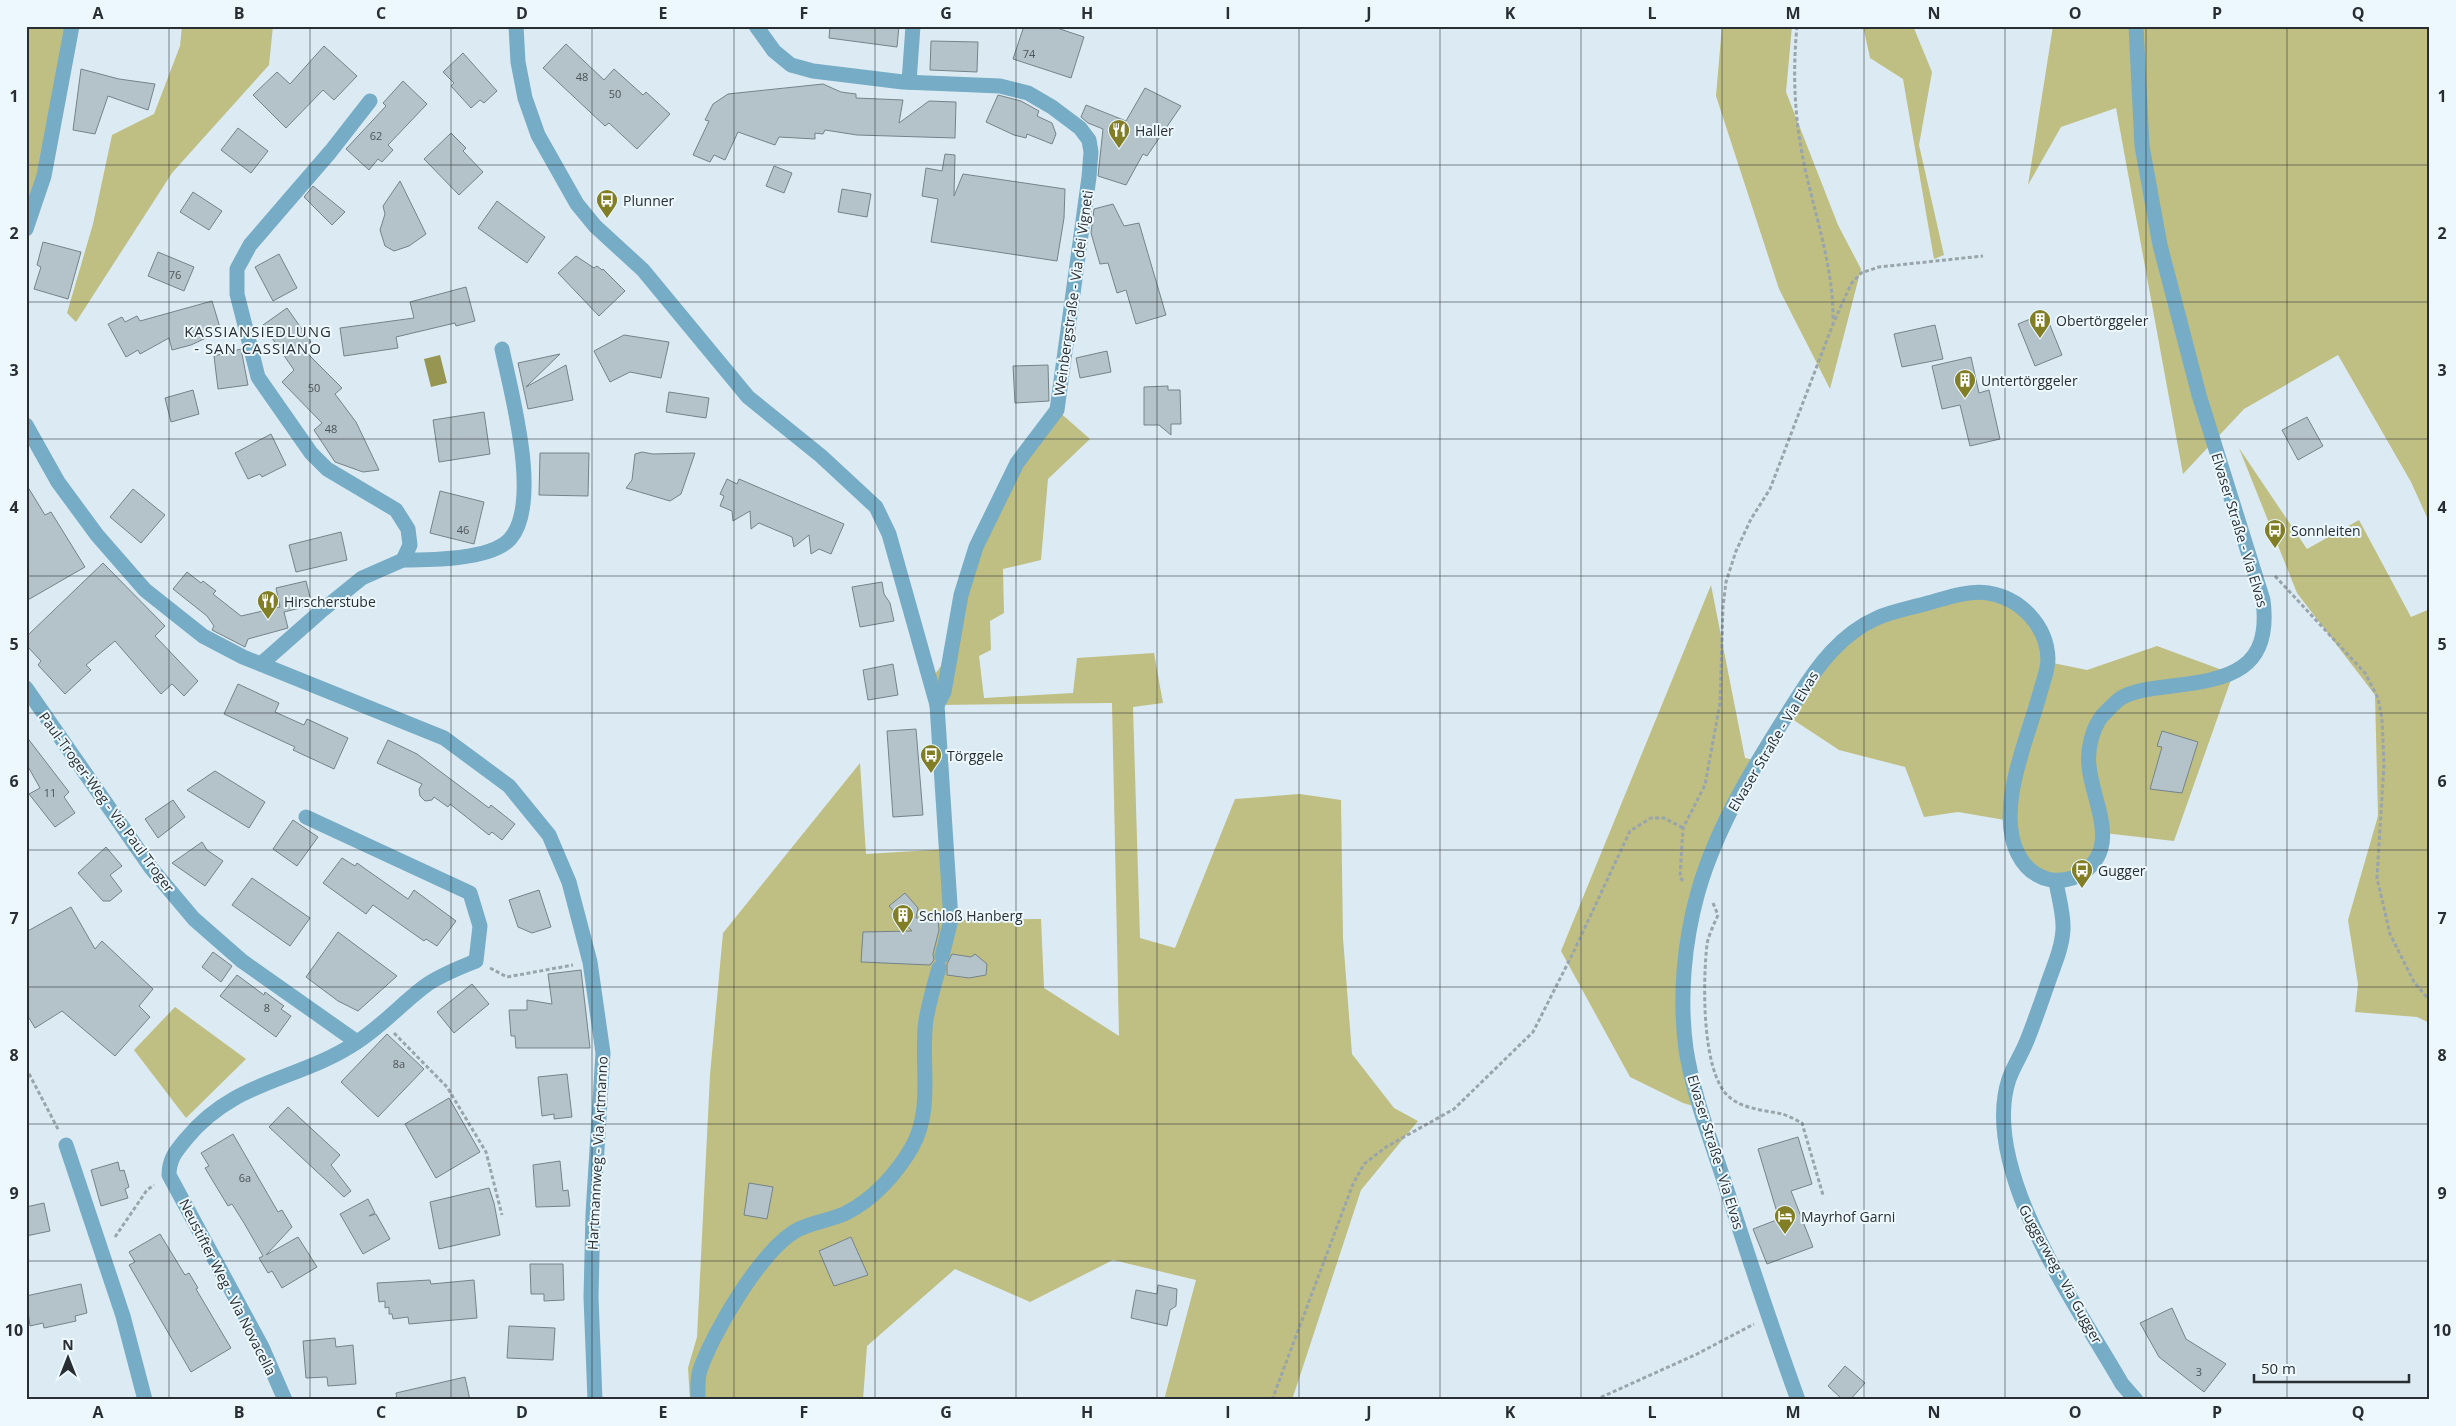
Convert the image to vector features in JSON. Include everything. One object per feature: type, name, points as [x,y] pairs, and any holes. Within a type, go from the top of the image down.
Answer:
[{"type":"street","points":[[26,229],[44,176],[72,26]]},
{"type":"street","name":"Weinbergstraße - Via dei Vigneti","points":[[516,26],[518,62],[528,107],[538,135],[577,204],[595,226],[643,270],[748,397],[828,461],[876,507],[889,534],[938,705],[951,920],[926,1021],[923,1118],[913,1145],[893,1176],[872,1195],[846,1213],[799,1230],[774,1248],[749,1279],[715,1339],[700,1371],[698,1400]]},
{"type":"street","name":"Weinbergstraße - Via dei Vigneti","points":[[756,26],[774,51],[791,65],[814,71],[909,82],[1000,86],[1028,93],[1052,107],[1080,128],[1089,140],[1091,152],[1057,410],[1017,463],[976,547],[961,595],[944,692],[938,705]]},
{"type":"street","points":[[909,82],[913,26]]},
{"type":"street","name":"Elvaser Straße - Via Elvas","points":[[1798,1400],[1768,1317],[1700,1108],[1686,1048],[1684,980],[1688,939],[1698,892],[1718,836],[1786,715],[1820,662],[1846,637],[1876,618],[1956,595],[1986,592],[2013,601],[2029,614],[2044,636],[2048,662],[2032,725],[2018,760],[2012,791],[2014,848],[2024,865],[2039,877],[2056,881],[2075,878],[2088,870],[2099,856],[2103,832],[2088,764],[2091,740],[2100,719],[2122,698],[2151,689],[2199,683],[2234,674],[2251,660],[2262,642],[2266,622],[2264,600],[2198,395],[2160,245],[2146,179],[2139,112],[2136,26]]},
{"type":"street","points":[[370,101],[332,151],[250,245],[237,269],[236,294],[258,378],[311,453],[322,464],[396,510],[408,528],[410,545],[404,560]]},
{"type":"street","points":[[261,664],[362,578],[404,560],[456,559],[494,548],[510,539],[520,521],[525,483],[519,430],[502,349]]},
{"type":"street","name":"Hartmannweg - Via Artmanno","points":[[26,425],[58,482],[97,535],[145,590],[202,636],[261,664],[444,738],[509,786],[549,835],[569,882],[590,962],[603,1053],[591,1279],[595,1400]]},
{"type":"street","name":"Paul-Troger-Weg - Via Paul Troger","points":[[26,688],[151,868],[194,919],[242,961],[357,1042]]},
{"type":"street","points":[[170,1175],[169,1162],[174,1153],[200,1123],[223,1105],[253,1088],[336,1054],[357,1042],[426,986],[476,961],[480,926],[470,893],[306,817]]},
{"type":"street","name":"Guggerweg - Via Gugger","points":[[2056,881],[2063,928],[2061,946],[2028,1038],[2009,1079],[2004,1100],[2003,1125],[2006,1150],[2024,1206],[2050,1259],[2122,1384],[2136,1400]]},
{"type":"street","points":[[66,1145],[76,1171],[99,1249],[123,1316],[145,1400]]},
{"type":"street","name":"Neustifter Weg - Via Novacella","points":[[170,1175],[262,1346],[285,1400]]},
{"type":"path","points":[[1797,26],[1794,95],[1802,149],[1829,269],[1833,294],[1833,324]]},
{"type":"path","points":[[1823,1195],[1802,1123],[1784,1114],[1750,1108],[1728,1096],[1713,1069],[1706,1028],[1705,986],[1708,941],[1718,915],[1713,902],[1698,892],[1687,888],[1680,877],[1684,828],[1705,785],[1720,703],[1723,607],[1726,582],[1736,550],[1751,519],[1770,489],[1833,324],[1851,284],[1861,273],[1879,266],[1983,256]]},
{"type":"path","points":[[2258,580],[2275,576],[2365,673],[2378,698],[2382,719],[2384,764],[2377,878],[2390,934],[2414,982],[2430,1001]]},
{"type":"path","points":[[1272,1400],[1353,1184],[1364,1164],[1386,1147],[1454,1109],[1532,1032],[1573,953],[1630,831],[1651,818],[1664,818],[1684,828]]},
{"type":"path","points":[[476,961],[507,977],[590,962]]},
{"type":"path","points":[[383,1022],[447,1087],[486,1152],[502,1215]]},
{"type":"path","points":[[26,1068],[45,1101],[66,1145]]},
{"type":"path","points":[[99,1249],[112,1242],[146,1190],[170,1175]]},
{"type":"path","points":[[1594,1400],[1697,1354],[1768,1317]]},
{"type":"shaded area","points":[[26,26],[72,26],[26,229]]},
{"type":"shaded area","points":[[182,26],[273,26],[269,65],[172,173],[76,322],[67,313],[93,224],[112,135],[154,114],[180,46]]},
{"type":"shaded area","points":[[1722,26],[1792,26],[1786,92],[1838,225],[1861,269],[1830,389],[1779,289],[1716,96]]},
{"type":"shaded area","points":[[1863,26],[1913,26],[1932,72],[1919,145],[1944,255],[1934,259],[1903,79],[1870,58]]},
{"type":"shaded area","points":[[2053,26],[2430,26],[2430,524],[2411,482],[2338,355],[2244,409],[2183,474],[2116,108],[2061,127],[2028,185]]},
{"type":"shaded area","points":[[440,355],[447,383],[431,387],[424,359]]},
{"type":"shaded area","points":[[1057,410],[1090,439],[1048,479],[1041,560],[1003,569],[1004,613],[990,621],[991,650],[979,656],[984,698],[1073,693],[1077,658],[1154,653],[1163,703],[1133,707],[1140,938],[1175,948],[1235,799],[1300,794],[1341,800],[1343,938],[1352,1054],[1394,1108],[1418,1121],[1361,1190],[1292,1400],[1164,1400],[1196,1280],[1113,1260],[1030,1302],[955,1269],[867,1346],[863,1400],[690,1400],[688,1368],[697,1337],[710,1075],[723,933],[860,763],[866,854],[948,849],[951,920],[1041,919],[1044,988],[1119,1036],[1112,703],[937,705],[935,674],[951,653],[961,595],[1017,463]]},
{"type":"shaded area","points":[[2239,448],[2307,549],[2359,520],[2411,617],[2430,609],[2430,1023],[2417,1017],[2355,1012],[2358,984],[2348,920],[2378,816],[2375,695],[2297,593]]},
{"type":"shaded area","points":[[1711,585],[1745,758],[1759,761],[1717,836],[1684,979],[1700,1108],[1683,1103],[1630,1077],[1561,951]]},
{"type":"shaded area","points":[[1986,592],[2029,614],[2048,662],[2087,670],[2157,646],[2233,674],[2174,841],[2104,833],[2099,855],[2056,881],[2024,865],[2011,821],[1958,812],[1924,817],[1905,767],[1839,750],[1786,715],[1820,662],[1876,619]]},
{"type":"shaded area","points":[[175,1007],[246,1059],[186,1118],[134,1050]]},
{"type":"building","points":[[830,26],[899,26],[897,47],[829,38]]},
{"type":"building","points":[[1024,26],[1051,26],[1084,37],[1071,78],[1013,59]]},
{"type":"building","points":[[931,41],[978,42],[977,72],[930,70]]},
{"type":"building","points":[[566,44],[604,80],[614,69],[643,95],[646,92],[670,114],[637,149],[609,123],[605,126],[543,68]]},
{"type":"building","points":[[324,46],[357,76],[334,100],[323,90],[286,128],[253,95],[277,72],[290,84]]},
{"type":"building","points":[[463,53],[497,91],[484,103],[480,100],[471,108],[451,86],[454,83],[443,72]]},
{"type":"building","points":[[81,69],[119,79],[155,84],[148,110],[108,96],[95,134],[73,130]]},
{"type":"building","points":[[403,81],[427,104],[388,145],[393,150],[382,162],[378,159],[369,170],[346,149],[386,106],[383,103]]},
{"type":"building","points":[[823,84],[841,92],[856,94],[856,98],[903,100],[899,123],[929,101],[956,102],[955,138],[857,135],[825,130],[823,134],[815,133],[815,139],[779,137],[775,145],[738,132],[725,160],[714,155],[710,162],[693,155],[709,121],[705,120],[713,104],[728,94]]},
{"type":"building","points":[[1145,88],[1181,106],[1147,156],[1143,154],[1126,185],[1098,176],[1103,129],[1088,123],[1081,117],[1086,105],[1126,121]]},
{"type":"building","points":[[998,95],[1021,101],[1039,111],[1037,116],[1052,123],[1056,134],[1052,144],[1027,134],[1026,138],[1014,135],[986,122]]},
{"type":"building","points":[[238,128],[268,151],[251,173],[221,150]]},
{"type":"building","points":[[451,133],[466,148],[463,151],[483,172],[459,195],[424,159]]},
{"type":"building","points":[[945,154],[955,155],[954,196],[963,174],[1065,189],[1064,218],[1057,261],[931,242],[938,199],[922,196],[926,168],[942,171]]},
{"type":"building","points":[[774,166],[792,173],[784,193],[766,186]]},
{"type":"building","points":[[400,181],[426,234],[409,246],[394,251],[385,246],[380,230],[385,214],[383,206]]},
{"type":"building","points":[[313,186],[345,212],[332,225],[304,197]]},
{"type":"building","points":[[842,189],[871,194],[867,217],[838,212]]},
{"type":"building","points":[[193,192],[222,211],[209,230],[180,212]]},
{"type":"building","points":[[497,201],[545,237],[527,263],[478,228]]},
{"type":"building","points":[[1113,204],[1124,226],[1139,223],[1166,315],[1136,324],[1126,290],[1117,293],[1108,263],[1100,264],[1091,233],[1094,209]]},
{"type":"building","points":[[43,242],[81,252],[68,299],[34,289],[41,267],[37,265]]},
{"type":"building","points":[[158,252],[194,267],[184,291],[148,276]]},
{"type":"building","points":[[279,254],[297,288],[273,301],[255,267]]},
{"type":"building","points":[[576,256],[594,268],[597,266],[603,269],[625,291],[599,316],[558,273]]},
{"type":"building","points":[[466,287],[475,321],[456,326],[455,323],[396,337],[398,348],[344,356],[340,328],[414,318],[410,302]]},
{"type":"building","points":[[212,301],[221,331],[191,345],[172,350],[169,338],[140,354],[138,350],[126,357],[108,324],[122,317],[125,322],[137,316],[140,321]]},
{"type":"building","points":[[287,308],[311,342],[302,348],[342,388],[335,394],[356,422],[379,470],[363,472],[335,462],[314,430],[322,423],[282,382],[294,370],[263,325]]},
{"type":"building","name":"Obertörggeler","points":[[2045,313],[2062,355],[2035,366],[2018,324]]},
{"type":"building","points":[[1935,325],[1943,359],[1902,367],[1894,334]]},
{"type":"building","points":[[624,335],[669,342],[661,378],[630,372],[610,382],[594,351]]},
{"type":"building","points":[[241,349],[248,385],[218,389],[214,356]]},
{"type":"building","points":[[1107,351],[1111,372],[1080,378],[1076,358]]},
{"type":"building","points":[[560,354],[526,387],[566,365],[573,400],[528,409],[518,363]]},
{"type":"building","name":"Untertörggeler","points":[[1971,357],[1979,393],[1989,390],[2000,439],[1970,446],[1960,405],[1942,409],[1932,366]]},
{"type":"building","points":[[1048,365],[1049,401],[1015,403],[1013,366]]},
{"type":"building","points":[[1168,386],[1168,390],[1180,390],[1181,424],[1171,424],[1171,435],[1159,425],[1144,425],[1144,387]]},
{"type":"building","points":[[193,390],[199,414],[171,422],[165,398]]},
{"type":"building","points":[[669,392],[709,398],[706,418],[666,412]]},
{"type":"building","points":[[484,412],[490,454],[439,462],[433,420]]},
{"type":"building","points":[[2307,417],[2323,446],[2298,460],[2282,430]]},
{"type":"building","points":[[271,434],[286,465],[262,477],[260,474],[248,479],[235,453]]},
{"type":"building","points":[[642,452],[653,454],[695,453],[681,494],[670,501],[626,488],[632,480],[635,454]]},
{"type":"building","points":[[540,453],[589,453],[588,496],[539,495]]},
{"type":"building","points":[[727,479],[737,484],[739,479],[844,524],[831,554],[819,549],[811,554],[809,535],[794,547],[792,537],[759,523],[751,529],[750,511],[733,521],[732,511],[720,506],[724,496],[720,494]]},
{"type":"building","points":[[26,484],[45,515],[51,512],[85,567],[26,601]]},
{"type":"building","points":[[133,489],[165,515],[141,543],[110,517]]},
{"type":"building","points":[[440,491],[484,502],[474,544],[430,533]]},
{"type":"building","points":[[341,532],[347,560],[296,572],[289,545]]},
{"type":"building","points":[[103,563],[165,626],[155,636],[198,681],[184,696],[172,684],[161,694],[115,641],[86,665],[91,670],[65,694],[38,665],[41,661],[26,645],[26,637]]},
{"type":"building","points":[[187,572],[201,583],[203,581],[216,591],[213,594],[241,616],[280,607],[276,588],[306,581],[312,605],[284,612],[288,628],[248,639],[245,647],[212,630],[214,626],[207,616],[173,589]]},
{"type":"building","points":[[882,582],[884,594],[890,603],[894,621],[860,627],[852,587]]},
{"type":"building","points":[[893,664],[898,695],[868,700],[863,670]]},
{"type":"building","points":[[238,684],[279,703],[275,712],[304,725],[307,719],[348,738],[334,769],[293,750],[295,747],[224,714]]},
{"type":"building","points":[[916,729],[923,815],[893,817],[887,731]]},
{"type":"building","points":[[2162,731],[2198,742],[2182,793],[2150,789],[2162,747],[2157,746]]},
{"type":"building","points":[[26,736],[69,792],[64,797],[75,813],[55,827],[29,794],[40,788],[26,763]]},
{"type":"building","points":[[388,740],[417,754],[489,808],[491,805],[515,824],[502,840],[492,832],[489,835],[450,804],[448,807],[434,797],[432,800],[425,801],[420,796],[419,789],[422,784],[377,763]]},
{"type":"building","points":[[215,771],[265,802],[249,828],[187,790]]},
{"type":"building","points":[[173,800],[185,817],[158,838],[145,819]]},
{"type":"building","points":[[293,820],[318,837],[297,866],[273,849]]},
{"type":"building","points":[[202,842],[207,850],[223,861],[205,886],[172,863]]},
{"type":"building","points":[[106,847],[122,866],[110,875],[122,891],[110,901],[103,901],[78,873]]},
{"type":"building","points":[[342,858],[355,866],[357,863],[408,899],[414,890],[456,921],[437,946],[426,939],[424,941],[373,905],[366,914],[323,883]]},
{"type":"building","points":[[252,878],[310,918],[290,946],[232,905]]},
{"type":"building","points":[[539,890],[551,927],[532,933],[518,927],[509,900]]},
{"type":"building","name":"Schloß Hanberg","points":[[905,893],[918,908],[916,918],[938,920],[939,930],[933,954],[934,960],[930,965],[861,962],[863,932],[912,931],[889,906]]},
{"type":"building","points":[[71,907],[95,949],[102,941],[153,989],[139,1006],[150,1017],[115,1056],[62,1011],[35,1028],[26,1013],[26,932]]},
{"type":"building","points":[[338,932],[397,976],[358,1011],[338,1001],[306,977]]},
{"type":"building","points":[[213,952],[232,966],[221,982],[202,967]]},
{"type":"building","points":[[952,954],[971,957],[975,954],[987,964],[986,975],[969,978],[947,975],[947,964]]},
{"type":"building","points":[[581,970],[590,1048],[516,1048],[515,1036],[511,1036],[509,1010],[527,1010],[527,1000],[552,1004],[548,974]]},
{"type":"building","points":[[237,975],[264,995],[265,992],[284,1006],[281,1009],[291,1016],[276,1037],[220,996]]},
{"type":"building","points":[[472,984],[489,1004],[454,1033],[437,1012]]},
{"type":"building","points":[[387,1034],[424,1069],[378,1117],[341,1082]]},
{"type":"building","points":[[567,1074],[572,1117],[554,1119],[554,1114],[542,1116],[538,1077]]},
{"type":"building","points":[[449,1098],[480,1152],[436,1178],[405,1124]]},
{"type":"building","points":[[288,1107],[340,1155],[331,1165],[351,1191],[344,1197],[269,1127]]},
{"type":"building","points":[[233,1134],[278,1212],[282,1210],[292,1227],[266,1255],[298,1237],[317,1267],[282,1288],[272,1271],[268,1273],[259,1258],[263,1256],[244,1223],[232,1204],[228,1206],[205,1168],[209,1166],[201,1153]]},
{"type":"building","points":[[1798,1137],[1812,1184],[1791,1191],[1813,1247],[1767,1264],[1753,1229],[1779,1219],[1758,1149]]},
{"type":"building","points":[[560,1161],[563,1191],[568,1190],[570,1206],[536,1207],[533,1165]]},
{"type":"building","points":[[118,1162],[120,1171],[124,1170],[129,1187],[125,1189],[128,1198],[101,1206],[91,1170]]},
{"type":"building","points":[[749,1183],[773,1187],[767,1219],[744,1215]]},
{"type":"building","points":[[489,1188],[500,1235],[439,1249],[430,1202]]},
{"type":"building","points":[[368,1199],[375,1213],[369,1216],[376,1214],[390,1239],[363,1254],[340,1214]]},
{"type":"building","points":[[44,1203],[50,1231],[26,1236],[26,1207]]},
{"type":"building","points":[[160,1234],[185,1275],[189,1273],[198,1288],[196,1289],[231,1348],[191,1372],[129,1265],[135,1262],[129,1252]]},
{"type":"building","points":[[851,1237],[868,1275],[834,1286],[819,1251]]},
{"type":"building","points":[[530,1264],[563,1264],[564,1300],[544,1301],[544,1294],[531,1294]]},
{"type":"building","points":[[430,1280],[431,1284],[474,1280],[477,1318],[409,1324],[408,1317],[393,1319],[392,1314],[389,1314],[389,1307],[385,1308],[385,1301],[379,1302],[377,1283]]},
{"type":"building","points":[[81,1284],[87,1313],[75,1316],[76,1321],[44,1328],[43,1323],[30,1326],[26,1296]]},
{"type":"building","points":[[1158,1285],[1177,1289],[1176,1306],[1170,1310],[1167,1326],[1131,1318],[1136,1290],[1157,1294]]},
{"type":"building","points":[[2172,1308],[2186,1339],[2226,1364],[2204,1392],[2159,1357],[2140,1323]]},
{"type":"building","points":[[509,1326],[555,1328],[553,1360],[507,1358]]},
{"type":"building","points":[[335,1338],[336,1347],[353,1345],[356,1384],[328,1386],[327,1377],[306,1378],[303,1341]]},
{"type":"building","points":[[1845,1366],[1865,1383],[1850,1400],[1843,1400],[1828,1386]]},
{"type":"building","points":[[465,1377],[470,1400],[397,1400],[396,1393]]},
{"type":"place","name":"Haller","points":[[1119,149]]},
{"type":"place","name":"Plunner","points":[[607,219]]},
{"type":"place","name":"Obertörggeler","points":[[2040,339]]},
{"type":"place","name":"Untertörggeler","points":[[1965,399]]},
{"type":"place","name":"Sonnleiten","points":[[2275,549]]},
{"type":"place","name":"Hirscherstube","points":[[268,620]]},
{"type":"place","name":"Törggele","points":[[931,774]]},
{"type":"place","name":"Gugger","points":[[2082,889]]},
{"type":"place","name":"Schloß Hanberg","points":[[903,934]]},
{"type":"place","name":"Mayrhof Garni","points":[[1785,1235]]},
{"type":"district","name":"KASSIANSIEDLUNG - SAN CASSIANO","points":[[258,340]]}]
